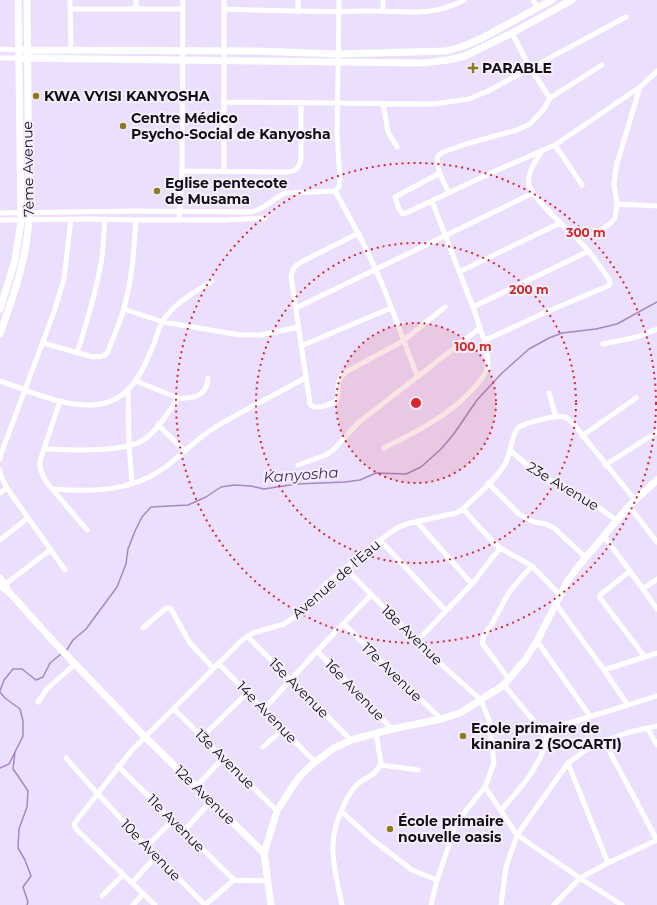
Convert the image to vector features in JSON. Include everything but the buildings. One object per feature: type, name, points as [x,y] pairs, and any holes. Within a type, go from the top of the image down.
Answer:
[{"type":"street","name":"7ème Avenue","points":[[18,0],[19,50],[24,58]]},
{"type":"street","name":"7ème Avenue","points":[[0,334],[22,270],[26,250],[19,126],[24,58],[27,50],[27,0]]},
{"type":"street","points":[[70,0],[70,51]]},
{"type":"street","points":[[136,0],[136,9]]},
{"type":"street","points":[[179,220],[182,171],[183,0]]},
{"type":"street","points":[[224,0],[224,172]]},
{"type":"street","points":[[298,0],[298,12]]},
{"type":"street","points":[[0,220],[88,211],[251,212],[260,210],[278,196],[285,193],[335,191],[339,187],[340,180],[338,134],[339,0]]},
{"type":"street","points":[[383,0],[383,11]]},
{"type":"street","points":[[224,9],[298,12],[426,12],[437,11],[464,0]]},
{"type":"street","points":[[533,0],[538,8]]},
{"type":"street","points":[[0,50],[183,52],[253,51],[339,54],[446,51],[464,46],[482,38],[552,0]]},
{"type":"street","points":[[0,58],[424,63],[465,56],[512,33],[572,0]]},
{"type":"street","points":[[70,9],[183,9]]},
{"type":"street","points":[[223,102],[434,104],[469,98],[488,91],[626,17]]},
{"type":"street","points":[[512,33],[530,68],[550,98]]},
{"type":"street","points":[[449,193],[436,161],[438,156],[458,146],[518,130],[530,124],[544,109],[550,98],[602,65]]},
{"type":"street","points":[[440,173],[395,197],[399,209],[403,214],[512,163],[542,152],[555,145],[640,87],[657,71]]},
{"type":"street","points":[[600,230],[611,223],[614,218],[617,204],[614,184],[616,167],[640,87]]},
{"type":"street","points":[[182,171],[290,172],[296,170],[300,165],[301,159],[301,102]]},
{"type":"street","points":[[383,103],[388,132],[397,147]]},
{"type":"street","points":[[224,136],[301,136]]},
{"type":"street","points":[[555,145],[582,185]]},
{"type":"street","points":[[485,339],[488,339],[610,284],[609,279],[589,251],[560,223],[529,187],[531,170],[542,152]]},
{"type":"street","points":[[335,191],[359,233],[376,270],[418,377]]},
{"type":"street","points":[[296,308],[533,193]]},
{"type":"street","points":[[432,201],[473,308],[482,336],[485,339]]},
{"type":"street","points":[[617,204],[657,206]]},
{"type":"street","points":[[0,213],[25,217],[71,219],[226,220],[265,218]]},
{"type":"street","name":"7ème Avenue","points":[[0,309],[15,260],[25,217]]},
{"type":"street","points":[[0,459],[43,343],[64,279],[71,219]]},
{"type":"street","points":[[77,353],[98,279],[102,256],[105,219]]},
{"type":"street","points":[[43,343],[93,357],[103,356],[108,352],[124,309],[129,286],[136,220]]},
{"type":"street","points":[[459,272],[560,223]]},
{"type":"street","points":[[359,233],[295,266],[292,270],[291,276],[305,378],[310,404],[312,407],[316,408],[336,401],[338,397],[338,383],[340,377],[346,372],[403,341],[445,307]]},
{"type":"street","points":[[473,308],[589,251]]},
{"type":"street","points":[[0,381],[60,401],[88,405],[104,404],[117,399],[128,391],[136,381],[146,363],[163,322],[179,304],[212,282]]},
{"type":"street","points":[[301,346],[391,308]]},
{"type":"street","points":[[124,309],[163,322],[240,335],[260,335],[298,327]]},
{"type":"street","points":[[298,465],[321,458],[330,452],[358,423],[480,328]]},
{"type":"street","points":[[603,344],[637,337],[657,329]]},
{"type":"street","points":[[384,448],[420,430],[455,407],[478,384],[487,370],[489,360],[483,344],[485,339]]},
{"type":"street","points":[[136,381],[178,398],[192,398],[204,391],[207,386],[208,378]]},
{"type":"street","points":[[52,489],[77,491],[117,488],[148,478],[161,470],[200,438],[218,426],[305,378]]},
{"type":"street","points":[[128,391],[129,445],[132,483]]},
{"type":"street","points":[[550,393],[556,417],[566,417],[572,422],[605,465],[635,500]]},
{"type":"street","points":[[45,448],[63,450],[98,450],[140,442],[145,439],[158,425],[178,398]]},
{"type":"street","points":[[582,436],[636,398]]},
{"type":"street","points":[[60,401],[40,461],[40,468],[43,476],[52,489],[87,530]]},
{"type":"street","name":"Avenue de l'Eau","points":[[155,905],[74,827],[75,822],[118,766],[213,668],[247,636],[284,624],[293,618],[313,596],[345,568],[397,528],[448,515],[463,509],[502,469],[511,451],[517,428],[524,424],[556,417]]},
{"type":"street","points":[[158,425],[185,451]]},
{"type":"street","points":[[605,465],[657,432]]},
{"type":"street","name":"23e Avenue","points":[[511,451],[535,472],[585,497],[616,520]]},
{"type":"street","points":[[0,470],[7,488],[65,570]]},
{"type":"street","points":[[272,905],[264,854],[277,810],[292,787],[315,762],[334,748],[351,740],[376,733],[441,719],[460,713],[504,685],[525,660],[537,641],[567,582],[585,557],[629,506],[657,480]]},
{"type":"street","points":[[488,483],[519,514],[530,520],[546,524],[554,528],[585,557]]},
{"type":"street","points":[[0,493],[7,488]]},
{"type":"street","points":[[629,506],[657,542]]},
{"type":"street","points":[[463,509],[493,542],[500,548],[532,566],[560,595]]},
{"type":"street","points":[[0,540],[28,518]]},
{"type":"street","points":[[417,522],[472,584]]},
{"type":"street","points":[[604,536],[644,589],[657,609]]},
{"type":"street","points":[[380,540],[446,611]]},
{"type":"street","points":[[417,641],[472,584],[500,548]]},
{"type":"street","points":[[0,578],[2,585],[50,550]]},
{"type":"street","points":[[509,679],[482,643],[482,639],[508,594],[518,580],[532,566]]},
{"type":"street","name":"18e Avenue","points":[[345,568],[417,641],[481,700]]},
{"type":"street","points":[[630,571],[600,595],[600,598],[645,657]]},
{"type":"street","points":[[644,589],[657,579]]},
{"type":"street","name":"12e Avenue","points":[[2,585],[52,641],[145,737],[264,854]]},
{"type":"street","points":[[264,709],[317,651],[372,596]]},
{"type":"street","points":[[556,604],[627,704]]},
{"type":"street","points":[[143,628],[165,609],[171,609],[190,642],[213,668]]},
{"type":"street","name":"17e Avenue","points":[[344,624],[441,719]]},
{"type":"street","name":"15e Avenue","points":[[247,636],[351,740]]},
{"type":"street","points":[[537,641],[590,716]]},
{"type":"street","name":"16e Avenue","points":[[317,651],[392,729]]},
{"type":"street","points":[[604,670],[657,654]]},
{"type":"street","name":"14e Avenue","points":[[218,663],[315,762]]},
{"type":"street","points":[[38,702],[48,690],[75,664]]},
{"type":"street","points":[[501,810],[522,787],[536,765],[545,746],[546,737],[504,685]]},
{"type":"street","points":[[203,736],[247,693]]},
{"type":"street","points":[[546,737],[560,726],[627,704],[657,696]]},
{"type":"street","points":[[431,905],[437,880],[456,824],[466,809],[485,788],[494,763],[488,720],[481,700]]},
{"type":"street","name":"13e Avenue","points":[[174,709],[277,810]]},
{"type":"street","points":[[501,905],[506,867],[518,835],[568,763],[586,750],[604,741],[630,732],[657,726]]},
{"type":"street","points":[[263,747],[283,729]]},
{"type":"street","points":[[648,729],[657,745]]},
{"type":"street","points":[[342,905],[333,857],[332,842],[341,811],[351,792],[356,785],[378,771],[382,763],[376,733]]},
{"type":"street","points":[[554,905],[580,878],[657,840],[604,741]]},
{"type":"street","points":[[196,787],[224,757]]},
{"type":"street","name":"10e Avenue","points":[[66,758],[156,856],[205,905]]},
{"type":"street","points":[[568,763],[608,863]]},
{"type":"street","points":[[381,765],[418,770]]},
{"type":"street","name":"11e Avenue","points":[[118,766],[234,880]]},
{"type":"street","points":[[485,788],[518,835],[622,905]]},
{"type":"street","points":[[184,831],[211,801]]},
{"type":"street","points":[[341,811],[373,840],[412,870],[437,880]]},
{"type":"street","points":[[147,846],[173,820]]},
{"type":"street","points":[[132,883],[156,856]]},
{"type":"street","points":[[102,896],[123,875]]},
{"type":"street","points":[[205,905],[234,880],[268,881]]},
{"type":"street","points":[[133,905],[143,894]]},
{"type":"waterway","name":"Kanyosha","points":[[66,651],[73,640],[86,629],[117,587],[126,564],[128,549],[135,531],[142,517],[151,507],[188,505],[206,497],[221,487],[234,485],[251,486],[264,489],[296,484],[360,480],[376,473],[406,474],[421,467],[441,449],[453,435],[477,400],[502,373],[529,349],[562,333],[596,329],[617,324],[657,302]]},
{"type":"waterway","name":"Kanyosha","points":[[0,691],[4,680],[13,669],[22,669],[36,680],[43,677],[50,663],[61,654]]},
{"type":"waterway","name":"Kanyosha","points":[[0,692],[5,698],[20,709],[23,721],[23,736],[9,764],[0,768]]},
{"type":"waterway","points":[[15,752],[13,769],[28,791],[27,807],[19,829],[18,848],[25,860],[31,876],[23,887],[28,902],[27,905]]},
{"type":"place","name":"PARABLE","points":[[473,68]]},
{"type":"place","name":"KWA VYISI KANYOSHA","points":[[36,96]]},
{"type":"place","name":"Centre Médico Psycho-Social de Kanyosha","points":[[123,126]]},
{"type":"place","name":"Eglise pentecote de Musama","points":[[157,191]]},
{"type":"place","name":"Ecole primaire de kinanira 2 (SOCARTI)","points":[[463,736]]},
{"type":"place","name":"École primaire nouvelle oasis","points":[[390,829]]}]
